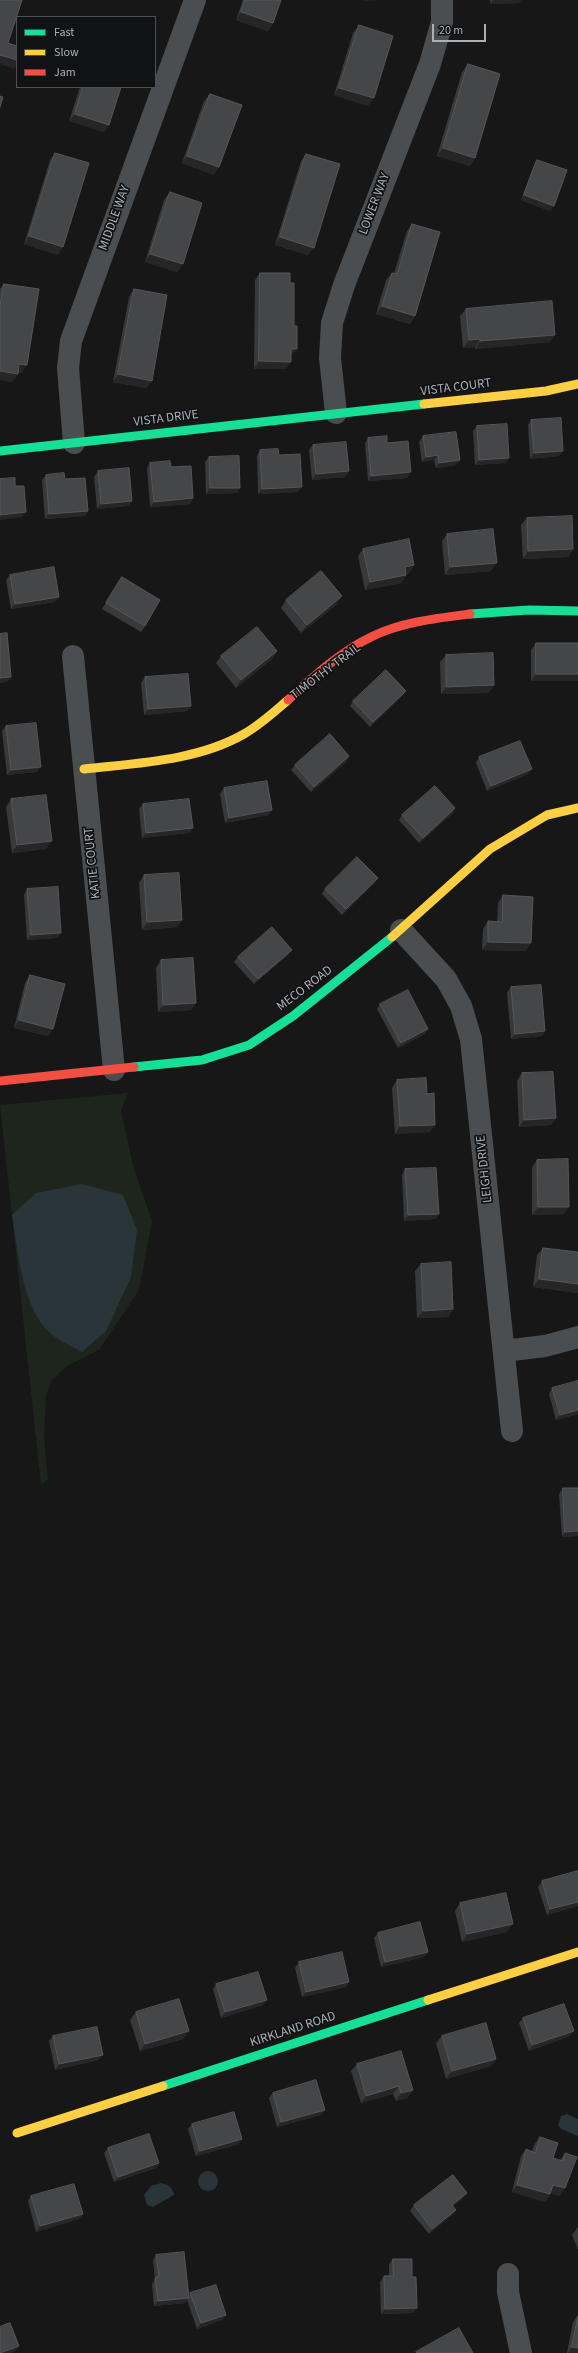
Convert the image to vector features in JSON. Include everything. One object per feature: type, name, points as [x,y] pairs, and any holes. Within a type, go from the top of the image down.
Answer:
[{"type":"street","name":"MIDDLE WAY","points":[[74,443],[68,368],[71,341],[195,0]]},
{"type":"street","name":"LOWER WAY","points":[[336,413],[330,358],[332,323],[344,285],[430,64],[442,22],[442,0]]},
{"type":"street","name":"VISTA COURT","points":[[336,413],[546,390],[578,384]]},
{"type":"street","name":"VISTA DRIVE","points":[[0,451],[336,413]]},
{"type":"street","name":"TIMOTHY TRAIL","points":[[84,770],[206,750],[233,740],[264,720],[319,674],[377,635],[416,623],[475,614],[541,608],[578,611]]},
{"type":"street","name":"KATIE COURT","points":[[73,656],[114,1070]]},
{"type":"street","name":"MECO ROAD","points":[[0,1081],[202,1060],[249,1045],[300,1011],[401,930],[490,849],[547,816],[578,808]]},
{"type":"street","name":"LEIGH DRIVE","points":[[401,930],[446,979],[461,1006],[471,1039],[512,1431]]},
{"type":"street","points":[[504,1352],[545,1346],[578,1337]]},
{"type":"street","name":"KIRKLAND ROAD","points":[[17,2133],[578,1952]]},
{"type":"street","points":[[508,2274],[508,2292],[521,2353]]},
{"type":"shaded area","points":[[128,1093],[121,1111],[134,1169],[152,1221],[139,1290],[99,1350],[67,1366],[52,1380],[46,1395],[44,1437],[48,1479],[41,1485],[0,1105]]},
{"type":"shaded area","points":[[82,1184],[123,1195],[137,1230],[131,1277],[106,1331],[82,1352],[61,1341],[50,1333],[33,1309],[27,1294],[19,1262],[12,1215],[36,1193]]},
{"type":"shaded area","points":[[567,2114],[578,2119],[578,2136],[561,2129],[558,2125],[561,2116]]},
{"type":"shaded area","points":[[208,2171],[215,2174],[218,2181],[215,2188],[208,2191],[201,2188],[198,2181],[201,2174]]},
{"type":"shaded area","points":[[161,2183],[170,2187],[173,2190],[174,2195],[153,2207],[147,2205],[144,2195],[151,2186]]},
{"type":"building","points":[[0,0],[22,0],[8,43],[16,46],[16,60],[0,55]]},
{"type":"building","points":[[245,0],[281,0],[273,23],[241,12]]},
{"type":"building","points":[[359,25],[393,36],[374,98],[339,88]]},
{"type":"building","points":[[468,64],[500,74],[475,158],[443,148]]},
{"type":"building","points":[[83,88],[121,88],[109,125],[75,114]]},
{"type":"building","points":[[210,94],[242,105],[219,167],[187,156]]},
{"type":"building","points":[[0,96],[3,97],[0,107]]},
{"type":"building","points":[[55,153],[89,163],[63,247],[29,236]]},
{"type":"building","points":[[306,154],[340,164],[314,248],[280,237]]},
{"type":"building","points":[[537,160],[567,170],[554,206],[524,195]]},
{"type":"building","points":[[170,192],[202,203],[183,264],[150,254]]},
{"type":"building","points":[[412,224],[440,232],[415,316],[382,306],[392,273],[397,274]]},
{"type":"building","points":[[260,273],[290,273],[290,283],[294,283],[294,326],[297,326],[297,349],[291,349],[291,362],[259,361]]},
{"type":"building","points":[[4,284],[39,289],[27,365],[19,364],[18,374],[0,371],[0,306]]},
{"type":"building","points":[[134,289],[167,295],[152,381],[118,374]]},
{"type":"building","points":[[552,301],[555,335],[480,341],[480,339],[469,340],[466,309]]},
{"type":"building","points":[[561,418],[563,451],[534,453],[531,420]]},
{"type":"building","points":[[507,424],[509,458],[479,460],[477,426]]},
{"type":"building","points":[[456,432],[460,460],[439,463],[438,455],[426,457],[423,436]]},
{"type":"building","points":[[387,436],[387,443],[408,441],[411,472],[371,476],[368,438]]},
{"type":"building","points":[[346,442],[349,471],[316,474],[313,445]]},
{"type":"building","points":[[278,449],[279,455],[300,454],[302,487],[262,489],[260,450]]},
{"type":"building","points":[[239,456],[240,488],[210,488],[209,457]]},
{"type":"building","points":[[170,461],[171,467],[191,466],[193,498],[154,502],[150,463]]},
{"type":"building","points":[[129,468],[132,501],[101,504],[98,471]]},
{"type":"building","points":[[64,473],[65,479],[85,478],[88,511],[49,514],[46,475]]},
{"type":"building","points":[[15,478],[15,486],[24,486],[26,512],[0,515],[0,479]]},
{"type":"building","points":[[572,516],[573,549],[528,551],[527,518]]},
{"type":"building","points":[[493,529],[497,563],[450,567],[447,534]]},
{"type":"building","points":[[409,539],[414,565],[405,567],[406,575],[370,582],[363,549]]},
{"type":"building","points":[[54,567],[59,597],[15,604],[10,575]]},
{"type":"building","points":[[321,571],[342,596],[307,625],[286,600]]},
{"type":"building","points":[[122,577],[160,600],[145,626],[106,603]]},
{"type":"building","points":[[257,627],[277,651],[241,680],[221,656]]},
{"type":"building","points":[[7,633],[11,677],[0,678],[0,634]]},
{"type":"building","points":[[536,643],[578,643],[578,674],[536,674]]},
{"type":"building","points":[[493,653],[494,685],[446,687],[446,655]]},
{"type":"building","points":[[386,670],[406,691],[373,722],[353,701]]},
{"type":"building","points":[[188,674],[191,706],[148,709],[145,677]]},
{"type":"building","points":[[36,723],[41,767],[11,770],[6,726]]},
{"type":"building","points":[[330,734],[349,756],[314,787],[295,765]]},
{"type":"building","points":[[520,741],[532,769],[491,786],[479,757]]},
{"type":"building","points":[[267,781],[272,810],[229,818],[224,788]]},
{"type":"building","points":[[435,786],[455,808],[423,838],[402,815]]},
{"type":"building","points":[[46,795],[52,841],[17,845],[11,799]]},
{"type":"building","points":[[189,799],[193,828],[146,833],[143,804]]},
{"type":"building","points":[[357,857],[378,878],[346,909],[325,889]]},
{"type":"building","points":[[179,873],[182,920],[147,922],[144,875]]},
{"type":"building","points":[[58,887],[61,933],[31,935],[27,889]]},
{"type":"building","points":[[503,895],[533,897],[531,943],[488,942],[488,921],[502,922]]},
{"type":"building","points":[[272,927],[292,950],[258,979],[238,957]]},
{"type":"building","points":[[193,958],[196,1003],[163,1005],[161,960]]},
{"type":"building","points":[[30,975],[65,984],[53,1029],[19,1020]]},
{"type":"building","points":[[541,985],[545,1031],[515,1034],[511,987]]},
{"type":"building","points":[[408,990],[428,1029],[401,1043],[380,1004]]},
{"type":"building","points":[[553,1072],[556,1118],[524,1120],[522,1073]]},
{"type":"building","points":[[426,1078],[427,1094],[434,1093],[435,1125],[400,1126],[397,1080]]},
{"type":"building","points":[[568,1159],[569,1207],[538,1207],[537,1160]]},
{"type":"building","points":[[436,1168],[439,1214],[408,1215],[405,1169]]},
{"type":"building","points":[[543,1248],[578,1252],[578,1284],[539,1279]]},
{"type":"building","points":[[451,1262],[453,1309],[423,1311],[421,1264]]},
{"type":"building","points":[[578,1381],[578,1410],[560,1415],[552,1388]]},
{"type":"building","points":[[563,1488],[578,1488],[578,1531],[565,1532]]},
{"type":"building","points":[[578,1871],[578,1902],[550,1909],[542,1881]]},
{"type":"building","points":[[506,1893],[513,1924],[467,1934],[460,1903]]},
{"type":"building","points":[[420,1922],[428,1952],[385,1962],[378,1933]]},
{"type":"building","points":[[342,1952],[349,1982],[306,1992],[299,1962]]},
{"type":"building","points":[[258,1972],[267,2000],[225,2012],[216,1984]]},
{"type":"building","points":[[179,1999],[189,2031],[145,2044],[136,2012]]},
{"type":"building","points":[[564,2004],[574,2031],[532,2045],[523,2018]]},
{"type":"building","points":[[486,2023],[496,2059],[452,2071],[442,2036]]},
{"type":"building","points":[[97,2027],[103,2055],[59,2064],[53,2036]]},
{"type":"building","points":[[401,2051],[413,2090],[401,2093],[399,2086],[366,2096],[357,2064]]},
{"type":"building","points":[[316,2080],[325,2110],[281,2122],[273,2093]]},
{"type":"building","points":[[234,2112],[242,2139],[200,2151],[192,2124]]},
{"type":"building","points":[[149,2134],[159,2163],[118,2177],[108,2148]]},
{"type":"building","points":[[540,2137],[558,2143],[553,2158],[563,2161],[565,2153],[577,2157],[565,2188],[553,2185],[550,2194],[517,2185],[526,2149],[535,2153]]},
{"type":"building","points":[[453,2175],[467,2193],[452,2205],[456,2210],[432,2229],[414,2205]]},
{"type":"building","points":[[74,2184],[83,2214],[40,2226],[31,2196]]},
{"type":"building","points":[[184,2252],[189,2298],[158,2301],[155,2278],[159,2276],[156,2255]]},
{"type":"building","points":[[393,2259],[412,2259],[412,2277],[416,2277],[417,2308],[385,2309],[384,2276],[393,2276]]},
{"type":"building","points":[[216,2285],[226,2315],[201,2323],[190,2293]]},
{"type":"building","points":[[578,2316],[578,2348],[572,2347]]},
{"type":"building","points":[[10,2323],[19,2346],[0,2353],[0,2327]]},
{"type":"building","points":[[459,2328],[473,2353],[416,2352]]},
{"type":"traffic: fast","points":[[0,451],[424,404]]},
{"type":"traffic: fast","points":[[470,614],[529,610],[578,611]]},
{"type":"traffic: fast","points":[[134,1067],[202,1060],[249,1045],[293,1016],[392,937]]},
{"type":"traffic: fast","points":[[163,2086],[428,2000]]},
{"type":"traffic: slow","points":[[424,404],[546,391],[578,384]]},
{"type":"traffic: slow","points":[[84,769],[166,759],[207,750],[244,734],[267,718],[288,700]]},
{"type":"traffic: slow","points":[[392,937],[490,849],[547,815],[578,808]]},
{"type":"traffic: slow","points":[[428,2000],[578,1952]]},
{"type":"traffic: slow","points":[[17,2133],[163,2086]]},
{"type":"traffic: jam","points":[[288,700],[338,657],[371,637],[407,624],[470,614]]},
{"type":"traffic: jam","points":[[0,1081],[134,1067]]}]
